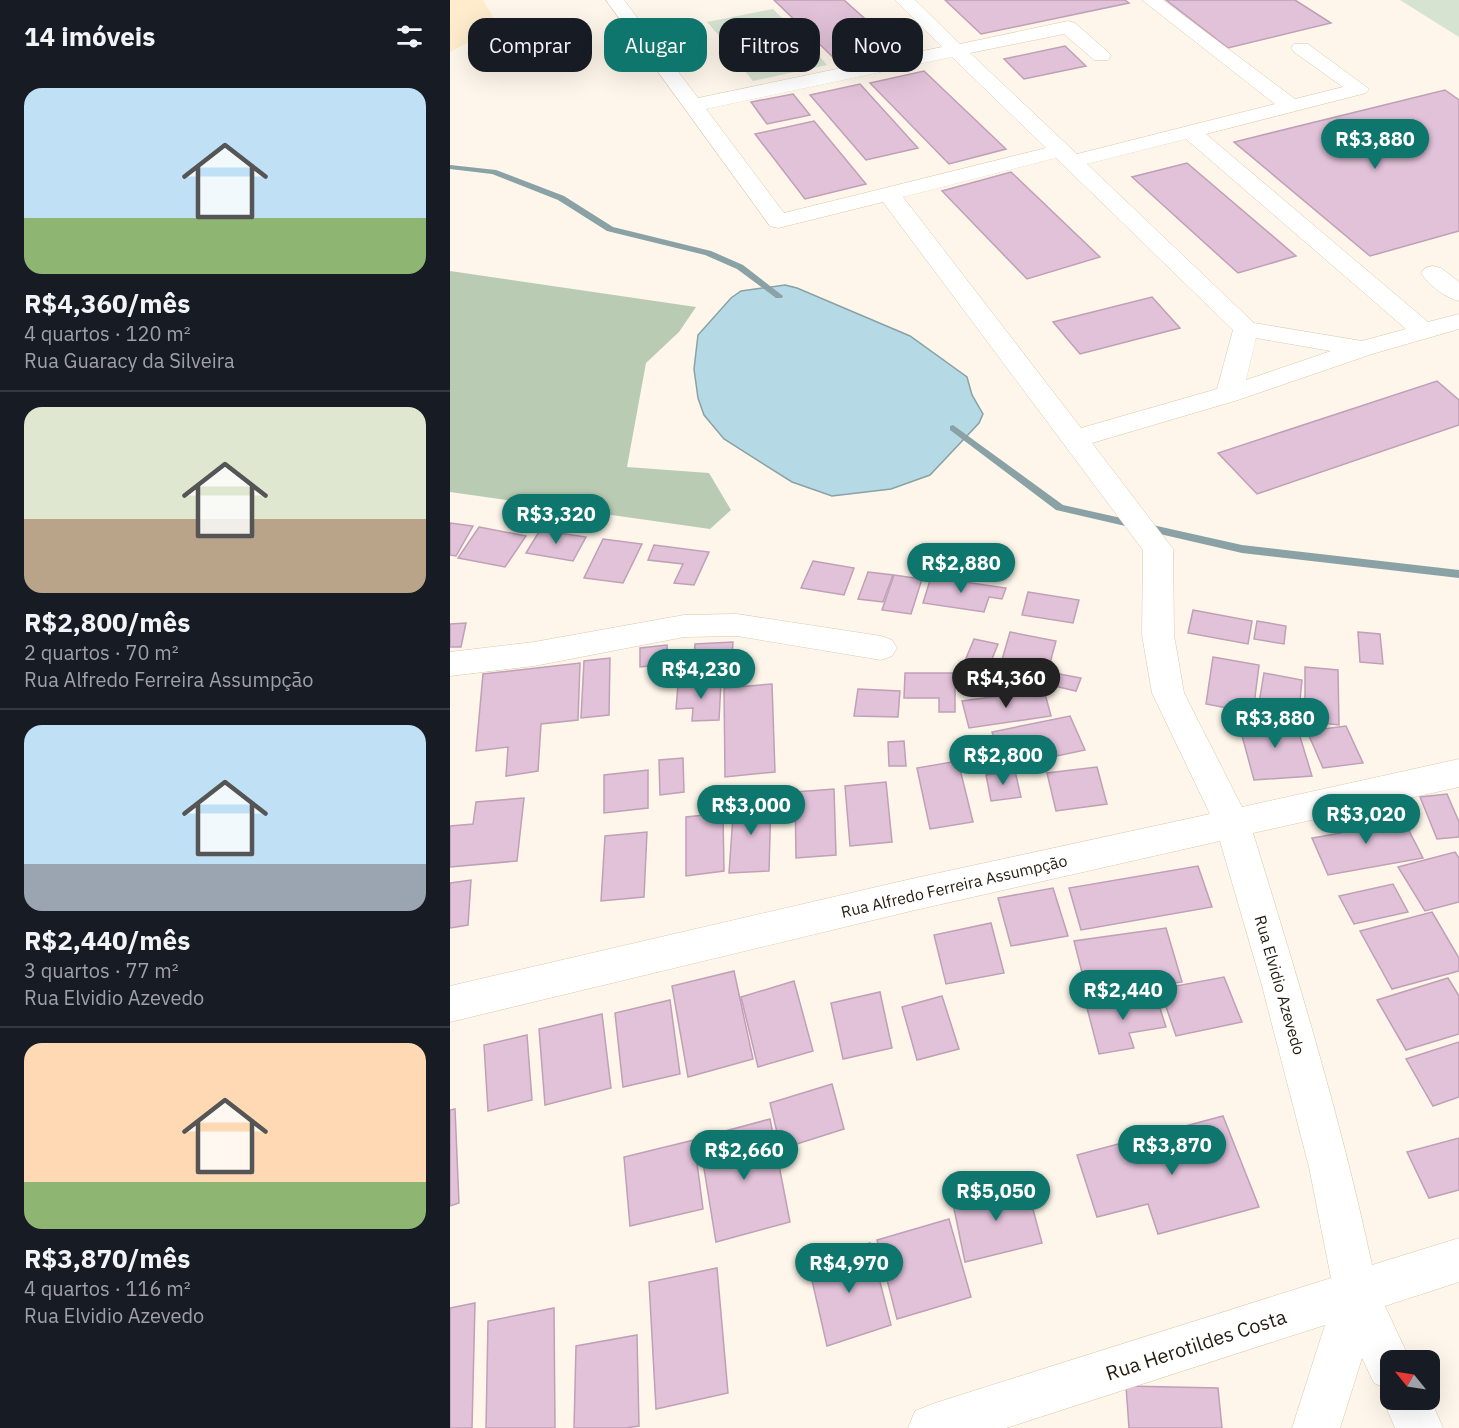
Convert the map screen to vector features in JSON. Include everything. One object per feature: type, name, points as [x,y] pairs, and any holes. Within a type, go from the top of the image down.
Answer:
[{"type":"street","points":[[615,0],[778,220],[888,193],[1190,132],[1359,89],[1301,48]]},
{"type":"street","points":[[904,0],[1246,329],[1363,349]]},
{"type":"street","points":[[1151,0],[1291,106]]},
{"type":"street","points":[[693,105],[1068,27],[1101,56]]},
{"type":"street","points":[[1190,132],[1425,332]]},
{"type":"street","name":"Rua Elvidio Azevedo","points":[[888,193],[1158,549],[1158,635],[1168,693],[1232,823],[1280,982],[1330,1167],[1356,1294],[1382,1350]]},
{"type":"street","points":[[1433,273],[1459,294]]},
{"type":"street","points":[[1074,439],[1229,394],[1363,349],[1459,321]]},
{"type":"street","points":[[1229,394],[1246,329]]},
{"type":"street","points":[[450,664],[534,654],[684,626],[737,625],[881,648]]},
{"type":"street","name":"Rua Alfredo Ferreira Assumpção","points":[[450,1004],[910,895],[1459,773]]},
{"type":"street","name":"Rua Herotildes Costa","points":[[932,1428],[1459,1260]]},
{"type":"street","points":[[1316,1428],[1335,1372],[1356,1294]]},
{"type":"street","points":[[1411,1410],[1419,1428]]},
{"type":"shaded area","points":[[450,0],[483,0],[494,18],[468,18],[468,43],[450,52]]},
{"type":"green space","points":[[1400,0],[1459,0],[1459,37]]},
{"type":"green space","points":[[773,9],[782,18],[727,18]]},
{"type":"green space","points":[[719,20],[719,36],[707,22]]},
{"type":"green space","points":[[820,57],[827,65],[820,67]]},
{"type":"green space","points":[[746,72],[795,72],[753,81]]},
{"type":"green space","points":[[450,271],[696,307],[679,332],[646,363],[627,467],[709,473],[731,510],[710,529],[450,492]]},
{"type":"water","points":[[785,285],[910,336],[967,377],[972,395],[983,414],[979,423],[930,475],[891,489],[832,496],[792,482],[724,439],[704,415],[698,398],[694,369],[698,335],[731,298],[741,291]]},
{"type":"building","points":[[774,0],[844,0],[864,18],[832,18],[832,56],[820,45],[820,18],[793,18]]},
{"type":"building","points":[[945,0],[1125,0],[1129,3],[981,34]]},
{"type":"building","points":[[1166,0],[1295,0],[1331,23],[1228,48]]},
{"type":"building","points":[[1065,46],[1086,66],[1024,79],[1004,59]]},
{"type":"building","points":[[923,71],[1006,149],[949,164],[870,83]]},
{"type":"building","points":[[860,84],[918,148],[866,160],[810,95]]},
{"type":"building","points":[[1445,90],[1459,100],[1459,231],[1370,256],[1234,142]]},
{"type":"building","points":[[793,94],[810,115],[767,124],[751,102]]},
{"type":"building","points":[[814,121],[866,184],[805,199],[755,134]]},
{"type":"building","points":[[1187,163],[1296,256],[1238,273],[1132,177]]},
{"type":"building","points":[[1011,172],[1100,257],[1027,279],[942,191]]},
{"type":"building","points":[[1152,297],[1180,328],[1080,354],[1053,322]]},
{"type":"building","points":[[1437,381],[1459,400],[1459,425],[1257,494],[1218,453]]},
{"type":"building","points":[[450,523],[473,526],[456,556],[450,555]]},
{"type":"building","points":[[479,527],[526,536],[505,567],[458,558]]},
{"type":"building","points":[[540,530],[586,537],[573,561],[526,553]]},
{"type":"building","points":[[603,539],[642,544],[623,583],[584,578]]},
{"type":"building","points":[[654,545],[709,552],[694,585],[674,583],[683,564],[648,560]]},
{"type":"building","points":[[813,561],[854,568],[844,595],[801,588]]},
{"type":"building","points":[[868,572],[893,575],[883,602],[858,599]]},
{"type":"building","points":[[894,575],[922,579],[911,614],[882,610]]},
{"type":"building","points":[[931,577],[1006,588],[1002,599],[989,597],[984,612],[923,603]]},
{"type":"building","points":[[1028,592],[1079,600],[1073,623],[1022,615]]},
{"type":"building","points":[[1193,610],[1252,621],[1248,644],[1188,633]]},
{"type":"building","points":[[1257,621],[1286,626],[1284,644],[1254,639]]},
{"type":"building","points":[[466,623],[461,647],[450,647],[450,624]]},
{"type":"building","points":[[1010,632],[1056,641],[1044,685],[997,677]]},
{"type":"building","points":[[1358,632],[1380,634],[1383,664],[1360,662]]},
{"type":"building","points":[[974,639],[998,644],[986,674],[962,668]]},
{"type":"building","points":[[733,642],[731,672],[693,674],[695,644]]},
{"type":"building","points":[[667,645],[668,664],[640,667],[640,648]]},
{"type":"building","points":[[1213,657],[1259,665],[1253,713],[1206,704]]},
{"type":"building","points":[[610,658],[609,715],[581,718],[584,661]]},
{"type":"building","points":[[580,663],[578,720],[541,724],[538,771],[506,776],[508,747],[476,751],[483,674]]},
{"type":"building","points":[[1305,667],[1338,670],[1339,725],[1305,721]]},
{"type":"building","points":[[905,673],[955,673],[955,712],[939,712],[939,698],[904,698]]},
{"type":"building","points":[[1054,673],[1081,678],[1076,691],[1050,685]]},
{"type":"building","points":[[1264,673],[1302,680],[1299,710],[1259,703]]},
{"type":"building","points":[[721,682],[719,720],[692,721],[693,708],[676,709],[678,685]]},
{"type":"building","points":[[772,684],[775,772],[725,777],[724,688]]},
{"type":"building","points":[[858,689],[900,691],[898,717],[854,716]]},
{"type":"building","points":[[1044,690],[1051,716],[969,728],[962,701]]},
{"type":"building","points":[[1070,716],[1085,750],[1005,767],[992,732]]},
{"type":"building","points":[[1294,717],[1312,776],[1254,780],[1238,721]]},
{"type":"building","points":[[1346,726],[1363,763],[1323,768],[1307,731]]},
{"type":"building","points":[[904,741],[906,766],[889,766],[888,742]]},
{"type":"building","points":[[683,758],[684,792],[660,795],[659,760]]},
{"type":"building","points":[[958,761],[973,822],[930,829],[917,768]]},
{"type":"building","points":[[1097,767],[1107,804],[1056,811],[1047,773]]},
{"type":"building","points":[[648,770],[648,808],[604,813],[604,775]]},
{"type":"building","points":[[1015,771],[1021,797],[991,801],[986,775]]},
{"type":"building","points":[[886,782],[892,842],[850,846],[845,786]]},
{"type":"building","points":[[834,789],[836,855],[796,858],[795,792]]},
{"type":"building","points":[[1447,794],[1459,822],[1459,837],[1437,839],[1420,797]]},
{"type":"building","points":[[524,798],[517,861],[450,867],[450,826],[473,824],[476,802]]},
{"type":"building","points":[[771,799],[769,871],[729,873],[734,801]]},
{"type":"building","points":[[723,813],[724,871],[686,876],[686,817]]},
{"type":"building","points":[[1380,814],[1384,822],[1403,819],[1423,858],[1328,875],[1312,838],[1341,833],[1336,821]]},
{"type":"building","points":[[647,832],[644,897],[601,901],[605,836]]},
{"type":"building","points":[[1455,852],[1459,858],[1459,902],[1425,911],[1398,867]]},
{"type":"building","points":[[1198,866],[1212,907],[1081,930],[1069,888]]},
{"type":"building","points":[[471,880],[468,925],[450,928],[450,883]]},
{"type":"building","points":[[1393,884],[1408,912],[1354,924],[1339,896]]},
{"type":"building","points":[[1053,888],[1068,936],[1011,946],[998,898]]},
{"type":"building","points":[[1432,912],[1459,958],[1459,971],[1392,989],[1360,931]]},
{"type":"building","points":[[991,923],[1004,973],[946,984],[934,935]]},
{"type":"building","points":[[1166,928],[1182,982],[1088,996],[1074,941]]},
{"type":"building","points":[[734,971],[753,1059],[688,1077],[672,986]]},
{"type":"building","points":[[1224,977],[1242,1022],[1176,1036],[1160,989]]},
{"type":"building","points":[[1448,978],[1459,996],[1459,1034],[1406,1050],[1377,1000]]},
{"type":"building","points":[[794,981],[813,1051],[758,1067],[741,997]]},
{"type":"building","points":[[880,992],[892,1048],[843,1059],[831,1003]]},
{"type":"building","points":[[1155,993],[1166,1027],[1129,1033],[1134,1048],[1099,1054],[1086,1004]]},
{"type":"building","points":[[942,996],[959,1049],[917,1060],[902,1007]]},
{"type":"building","points":[[670,1000],[680,1074],[623,1087],[615,1013]]},
{"type":"building","points":[[602,1014],[611,1088],[545,1105],[539,1029]]},
{"type":"building","points":[[527,1035],[532,1100],[488,1111],[484,1045]]},
{"type":"building","points":[[1459,1042],[1459,1097],[1433,1106],[1406,1059]]},
{"type":"building","points":[[832,1084],[844,1129],[781,1149],[770,1103]]},
{"type":"building","points":[[455,1109],[459,1203],[450,1206],[450,1110]]},
{"type":"building","points":[[1223,1116],[1259,1207],[1158,1234],[1148,1204],[1097,1217],[1077,1155]]},
{"type":"building","points":[[770,1119],[790,1222],[716,1242],[699,1138]]},
{"type":"building","points":[[1459,1138],[1459,1190],[1429,1198],[1407,1152]]},
{"type":"building","points":[[694,1140],[703,1209],[630,1226],[624,1157]]},
{"type":"building","points":[[1026,1183],[1042,1243],[965,1262],[952,1199]]},
{"type":"building","points":[[949,1219],[971,1297],[897,1319],[877,1240]]},
{"type":"building","points":[[870,1243],[891,1325],[827,1346],[808,1263]]},
{"type":"building","points":[[717,1268],[728,1393],[656,1409],[649,1282]]},
{"type":"building","points":[[475,1303],[472,1428],[450,1428],[450,1308]]},
{"type":"building","points":[[554,1308],[555,1428],[486,1428],[488,1321]]},
{"type":"building","points":[[637,1335],[639,1426],[574,1428],[576,1346]]},
{"type":"building","points":[[1126,1386],[1218,1388],[1222,1428],[1129,1428]]},
{"type":"waterway","points":[[450,167],[493,172],[561,198],[610,229],[708,253],[740,267],[779,296]]},
{"type":"waterway","points":[[953,428],[1060,508],[1242,549],[1459,574]]}]
